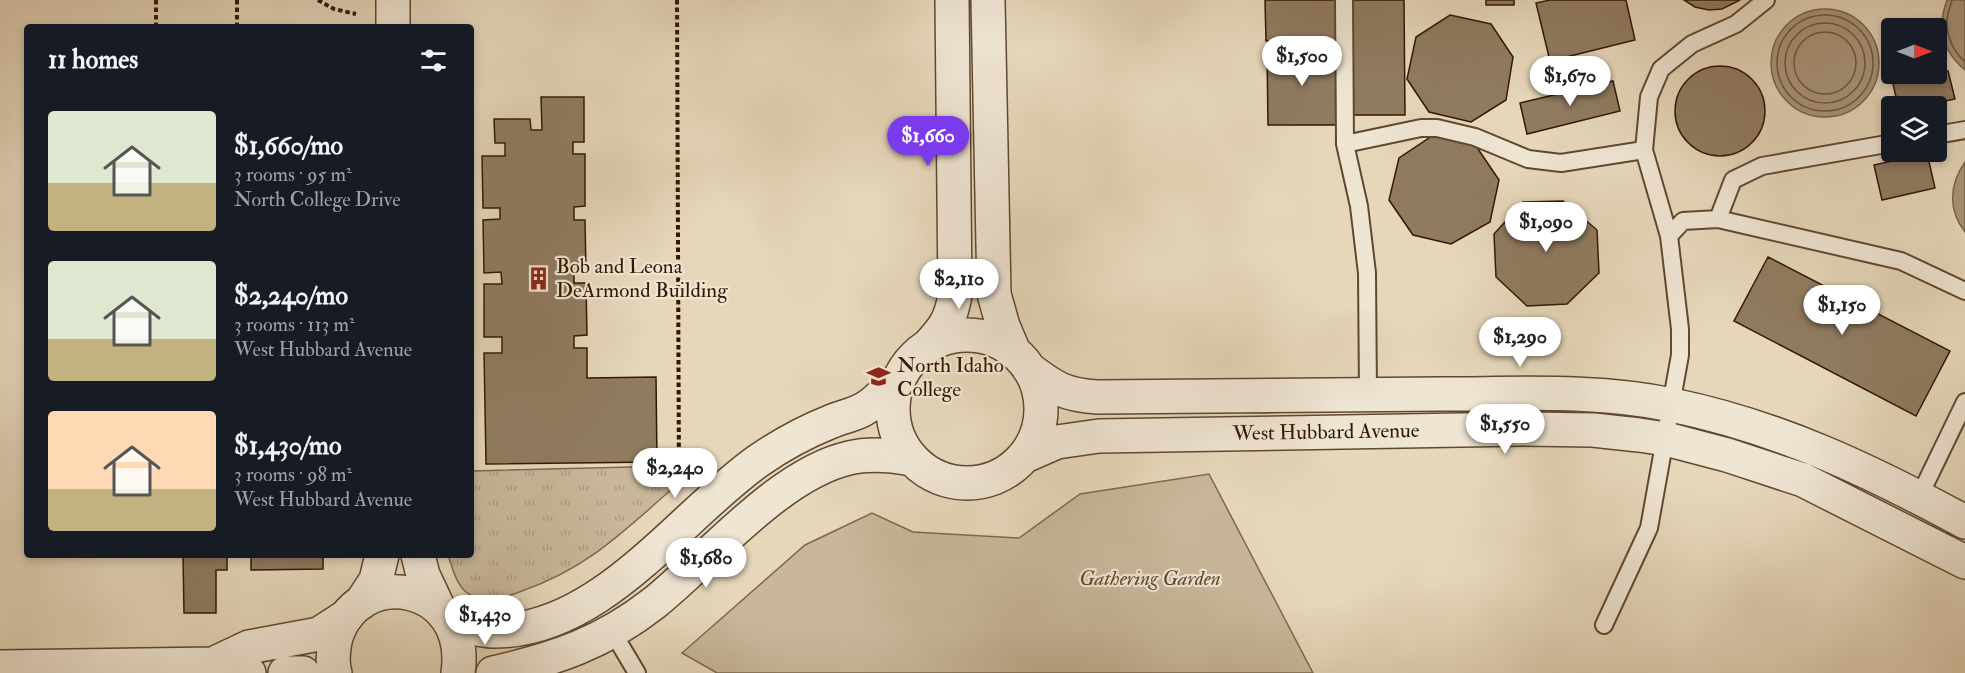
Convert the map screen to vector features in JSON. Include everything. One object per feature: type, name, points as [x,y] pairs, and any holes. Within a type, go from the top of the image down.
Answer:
[{"type":"street","points":[[393,0],[393,24]]},
{"type":"street","points":[[952,0],[955,295],[953,308],[944,329],[910,361],[899,379],[893,400],[894,421],[900,441],[912,459],[928,472],[948,481],[969,483],[990,480],[1009,470],[1024,456],[1036,435],[1041,413],[1038,390],[998,310],[994,286],[988,0]]},
{"type":"street","points":[[928,346],[949,337],[971,335],[994,340],[1021,360]]},
{"type":"street","name":"West Hubbard Avenue","points":[[1021,360],[1054,388],[1090,397],[1579,394],[1670,405],[1741,422],[1843,459],[1965,522]]},
{"type":"street","points":[[213,664],[249,646],[319,634],[376,595],[393,592],[410,593],[426,599],[445,615],[484,630],[524,628],[540,624],[585,604],[631,571],[756,463],[813,429],[865,409],[899,379]]},
{"type":"street","name":"West Hubbard Avenue","points":[[1024,456],[1057,442],[1074,438],[1111,436],[1521,429],[1593,430],[1666,439],[1727,455],[1803,480],[1965,562]]},
{"type":"street","points":[[493,673],[573,651],[612,631],[654,603],[722,542],[796,482],[821,468],[847,458],[883,454],[912,459]]},
{"type":"street","points":[[335,673],[333,650],[338,632],[376,580],[381,558]]},
{"type":"street","points":[[419,558],[423,575],[458,637],[460,655],[458,673]]},
{"type":"street","points":[[0,667],[213,664],[249,673]]},
{"type":"street","points":[[285,673],[303,673]]},
{"type":"lane","points":[[1344,0],[1345,144],[1359,206],[1367,273],[1368,395]]},
{"type":"lane","points":[[1604,625],[1649,528],[1680,355],[1680,329],[1669,236],[1644,150],[1649,97],[1661,69],[1692,44],[1736,24],[1766,0]]},
{"type":"lane","points":[[1345,144],[1420,128],[1437,128],[1475,137],[1528,159],[1561,163],[1644,150]]},
{"type":"lane","points":[[1947,133],[1965,130]]},
{"type":"lane","points":[[1718,219],[1733,180],[1762,166],[1881,145]]},
{"type":"lane","points":[[1669,236],[1683,220],[1718,219],[1901,261],[1965,291]]},
{"type":"lane","points":[[1919,497],[1965,402]]},
{"type":"lane","points":[[612,631],[637,673]]},
{"type":"path","points":[[156,0],[156,24]]},
{"type":"path","points":[[237,0],[237,24]]},
{"type":"path","points":[[318,0],[334,9],[356,14]]},
{"type":"path","points":[[677,0],[679,492]]},
{"type":"green space","points":[[672,466],[673,488],[603,548],[566,572],[508,596],[487,600],[473,596],[463,589],[449,558],[474,558],[474,471]]},
{"type":"green space","name":"Gathering Garden","points":[[1209,474],[1313,673],[717,673],[682,653],[805,545],[872,513],[913,532],[1019,538],[1080,494]]},
{"type":"water","points":[[1947,0],[1965,0],[1965,70],[1957,63],[1947,47],[1947,18],[1942,18]]},
{"type":"water","points":[[1825,9],[1846,13],[1863,25],[1875,42],[1879,63],[1875,84],[1863,101],[1846,113],[1825,117],[1804,113],[1787,101],[1775,84],[1771,63],[1775,42],[1787,25],[1804,13]]},
{"type":"water","points":[[1965,162],[1965,232],[1959,224],[1953,206],[1953,188]]},
{"type":"building","points":[[1265,0],[1336,0],[1337,41],[1266,41]]},
{"type":"building","points":[[1350,0],[1404,0],[1405,115],[1351,115]]},
{"type":"building","points":[[1486,0],[1514,0],[1514,5],[1486,5]]},
{"type":"building","points":[[1550,0],[1626,0],[1635,40],[1550,61],[1536,3]]},
{"type":"building","points":[[1684,0],[1740,0],[1722,9],[1709,10],[1695,7]]},
{"type":"building","points":[[1450,15],[1491,24],[1513,57],[1506,100],[1471,122],[1429,112],[1407,79],[1416,37]]},
{"type":"building","points":[[1267,50],[1336,50],[1336,125],[1268,125]]},
{"type":"building","points":[[1720,66],[1737,69],[1752,79],[1762,94],[1765,111],[1762,128],[1752,143],[1737,153],[1720,156],[1703,153],[1688,143],[1678,128],[1675,111],[1678,94],[1688,79],[1703,69]]},
{"type":"building","points":[[1947,71],[1955,99],[1947,101],[1947,96],[1896,96],[1893,84],[1947,84]]},
{"type":"building","points":[[1613,81],[1620,111],[1527,134],[1520,103]]},
{"type":"building","name":"Bob and Leona DeArmond Building","points":[[541,97],[584,97],[584,142],[573,142],[573,154],[585,154],[585,206],[574,207],[574,220],[585,220],[586,272],[574,272],[574,283],[586,283],[587,335],[574,336],[574,348],[587,348],[587,378],[656,377],[657,462],[486,464],[484,353],[502,353],[502,337],[484,337],[484,284],[502,284],[501,272],[484,273],[483,220],[500,219],[500,208],[483,208],[482,156],[505,156],[505,143],[495,143],[494,119],[530,119],[531,130],[542,130]]},
{"type":"building","points":[[1435,134],[1474,143],[1499,180],[1490,222],[1451,244],[1413,235],[1389,200],[1399,158]]},
{"type":"building","points":[[1887,162],[1929,162],[1935,188],[1882,200],[1874,165]]},
{"type":"building","points":[[1563,201],[1597,230],[1599,273],[1567,304],[1527,306],[1496,277],[1494,234],[1523,202]]},
{"type":"building","points":[[1768,257],[1950,351],[1916,416],[1734,321]]},
{"type":"building","points":[[183,558],[227,558],[227,570],[216,570],[216,613],[184,613]]},
{"type":"building","points":[[251,558],[323,558],[323,569],[251,570]]},
{"type":"place","name":"Bob and Leona DeArmond Building","points":[[538,278]]},
{"type":"place","name":"North Idaho College","points":[[879,377]]}]
